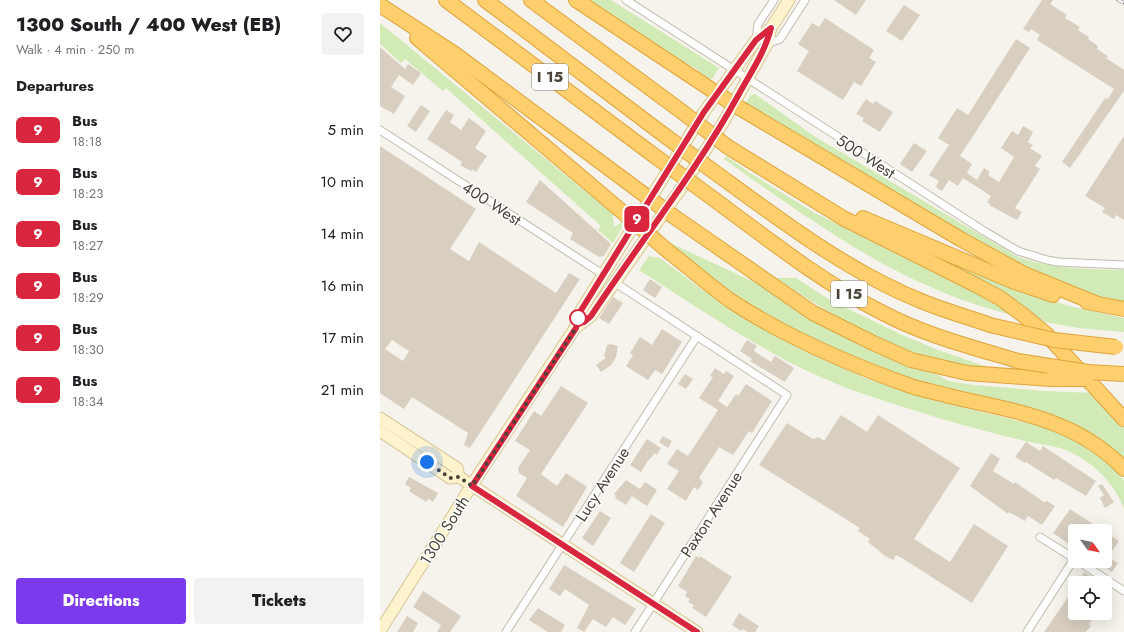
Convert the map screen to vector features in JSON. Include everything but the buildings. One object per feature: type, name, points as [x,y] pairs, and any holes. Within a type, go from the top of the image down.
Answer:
[{"type":"highway","points":[[436,0],[516,51]]},
{"type":"highway","name":"I 15","points":[[446,0],[652,154],[828,282],[882,313],[953,342],[1018,361],[1088,372],[1124,374]]},
{"type":"highway","name":"I 15","points":[[485,0],[664,135],[796,231],[866,274],[920,301],[990,325],[1054,340],[1120,347]]},
{"type":"highway","points":[[531,0],[728,147],[843,218],[976,285],[1012,306],[1046,334],[1124,418]]},
{"type":"highway","points":[[576,0],[733,104],[962,240],[1024,274],[1095,303]]},
{"type":"highway","points":[[380,5],[455,54],[664,210],[813,313],[911,360],[967,373],[1051,379],[1124,379]]},
{"type":"highway","points":[[380,5],[669,252],[730,300],[778,330],[818,350],[910,386],[1056,422],[1088,439],[1114,458],[1124,469]]},
{"type":"highway","points":[[777,178],[800,187],[874,223],[1012,281],[1071,300],[1124,309]]},
{"type":"main road","name":"1300 South","points":[[580,325],[591,316],[664,210],[682,187],[733,104],[747,79],[762,42],[789,0]]},
{"type":"main road","name":"1300 South","points":[[380,631],[472,486],[580,325],[584,315],[601,290],[604,275],[649,198],[716,93],[733,70],[762,42]]},
{"type":"main road","points":[[380,418],[457,468],[459,477]]},
{"type":"main road","points":[[380,431],[450,478],[459,477],[697,632]]},
{"type":"street","name":"500 West","points":[[626,0],[978,228],[1018,251],[1058,262],[1124,265]]},
{"type":"street","name":"1300 South","points":[[774,0],[758,24],[762,42],[780,39],[805,0]]},
{"type":"street","name":"400 West","points":[[380,130],[604,275]]},
{"type":"street","points":[[614,282],[697,336]]},
{"type":"street","name":"Paxton Avenue","points":[[635,632],[787,396],[697,336]]},
{"type":"street","name":"Lucy Avenue","points":[[506,632],[697,336]]},
{"type":"street","points":[[1040,537],[1068,555]]},
{"type":"street","points":[[1027,632],[1071,568]]},
{"type":"street","points":[[1089,568],[1124,590]]},
{"type":"green space","points":[[588,0],[611,0],[719,68],[712,79],[706,78],[694,67],[685,64]]},
{"type":"green space","points":[[380,23],[613,214],[614,227],[622,222],[624,224],[613,243],[598,230],[601,226],[446,88],[443,91],[405,59],[401,63],[380,44]]},
{"type":"green space","points":[[755,94],[814,136],[1018,257],[1057,266],[1083,269],[1124,270],[1124,302],[1093,295],[1037,275],[969,237],[747,105],[746,102],[751,95]]},
{"type":"green space","points":[[726,156],[750,173],[815,213],[951,277],[1016,316],[975,304],[936,290],[862,252],[792,207],[724,159]]},
{"type":"green space","points":[[668,242],[767,288],[803,314],[860,346],[895,361],[938,375],[948,381],[974,385],[1044,391],[1095,393],[1124,424],[1124,461],[1091,433],[1056,417],[903,377],[872,366],[793,331],[732,295]]},
{"type":"green space","points":[[649,256],[660,258],[727,308],[799,349],[865,378],[941,402],[1056,430],[1076,439],[1107,461],[1124,481],[1124,509],[1115,491],[1103,475],[1087,462],[1064,449],[1023,441],[878,399],[829,381],[772,353],[718,321],[639,270]]},
{"type":"green space","points":[[954,261],[1040,297],[1069,306],[1124,318],[1124,332],[1078,328],[1045,322],[994,287],[952,266]]},
{"type":"green space","points":[[776,278],[796,278],[830,300],[900,334],[938,350],[999,371],[946,363],[895,346],[834,315]]},
{"type":"railway","points":[[1118,0],[1124,3]]},
{"type":"bus line","name":"9","points":[[584,322],[591,316],[664,210],[682,187],[723,123],[767,44],[771,28],[756,40],[704,112],[662,177],[604,275],[580,312],[576,328],[472,486],[697,632]]},
{"type":"route","points":[[427,462],[450,478],[459,477],[472,486],[576,328],[578,318]]}]
